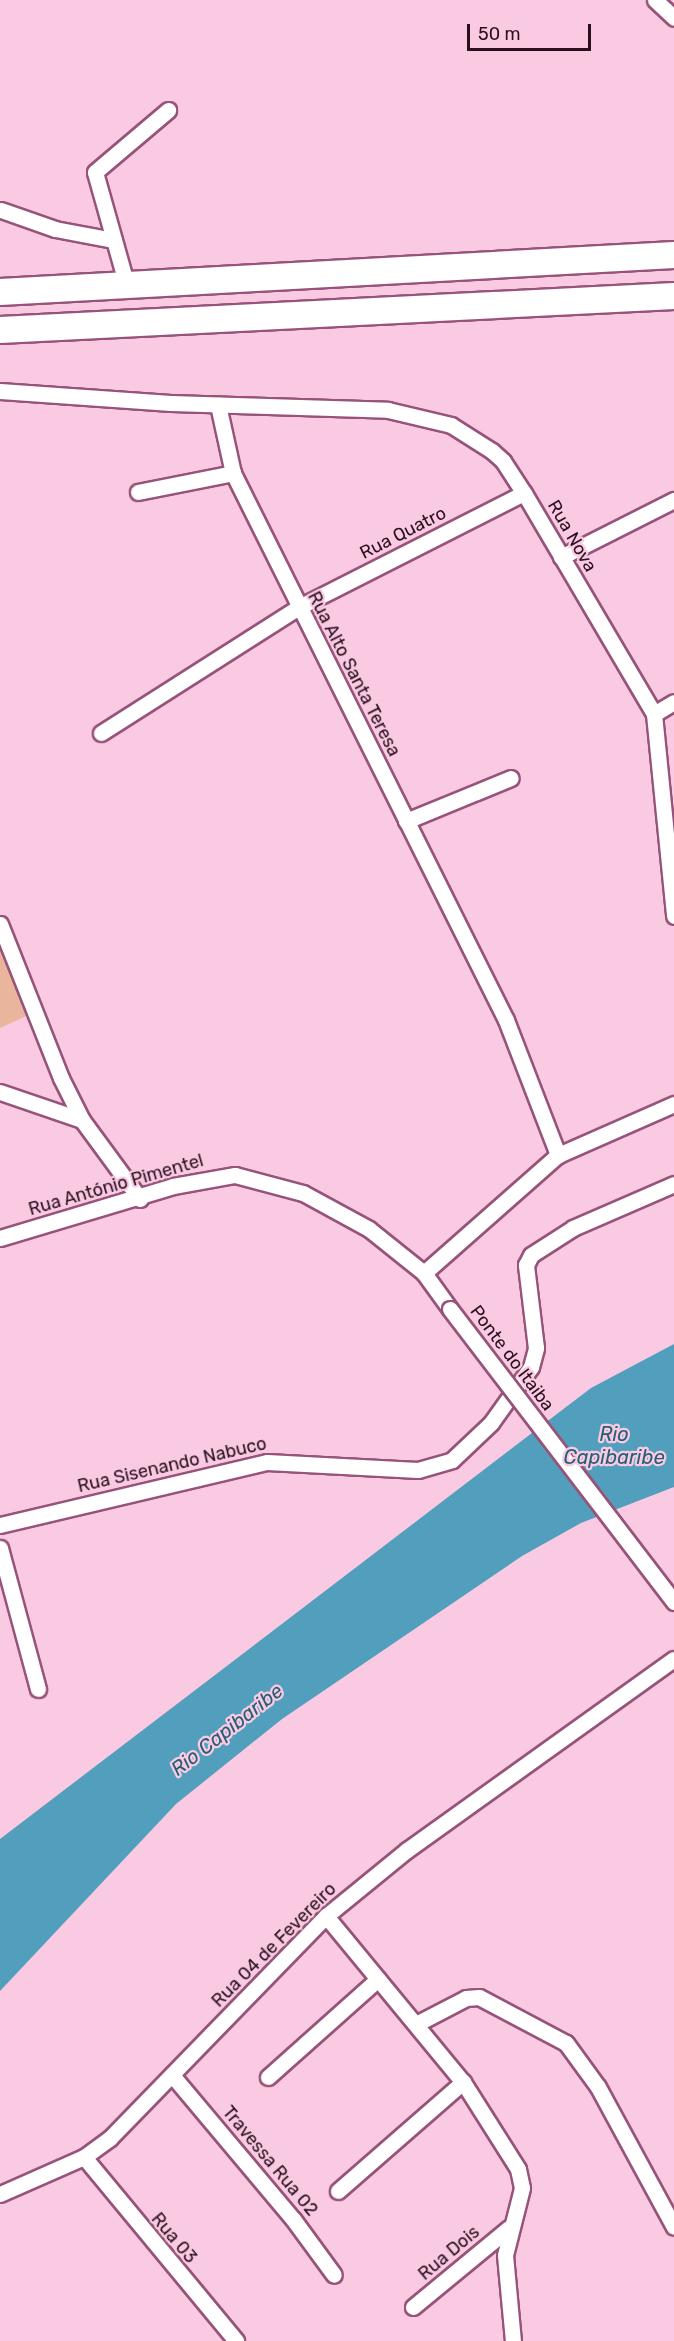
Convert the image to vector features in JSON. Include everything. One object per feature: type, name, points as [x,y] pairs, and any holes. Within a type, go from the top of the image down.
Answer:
[{"type":"highway","points":[[0,292],[674,255]]},
{"type":"highway","points":[[0,330],[674,296]]},
{"type":"street","points":[[655,0],[674,18]]},
{"type":"street","points":[[127,286],[94,172],[168,110]]},
{"type":"street","points":[[1,210],[55,229],[114,240]]},
{"type":"street","points":[[0,391],[218,405]]},
{"type":"street","name":"Rua Alto Santa Teresa","points":[[218,405],[233,473],[506,1020],[558,1155]]},
{"type":"street","name":"Rua Nova","points":[[218,405],[339,406],[422,416],[451,425],[492,451],[503,461],[654,714],[674,916]]},
{"type":"street","points":[[138,492],[233,473]]},
{"type":"street","name":"Rua Quatro","points":[[101,733],[299,607],[524,493]]},
{"type":"street","points":[[561,557],[674,500]]},
{"type":"street","points":[[654,714],[674,702]]},
{"type":"street","points":[[406,821],[511,778]]},
{"type":"street","points":[[0,924],[61,1078],[82,1120],[140,1198]]},
{"type":"street","points":[[0,1092],[82,1120]]},
{"type":"street","points":[[424,1274],[558,1155],[674,1104]]},
{"type":"street","name":"Rua António Pimentel","points":[[0,1238],[219,1175],[278,1183],[327,1204],[369,1229],[424,1274],[450,1310]]},
{"type":"street","name":"Rua Sisenando Nabuco","points":[[0,1524],[267,1462],[406,1470],[452,1460],[491,1423],[531,1367],[536,1348],[526,1265],[531,1255],[548,1240],[674,1184]]},
{"type":"street","name":"Ponte do Itaiba","points":[[450,1310],[674,1602]]},
{"type":"street","points":[[0,1548],[38,1689]]},
{"type":"street","name":"Rua 04 de Fevereiro","points":[[0,2194],[84,2157],[110,2138],[326,1916],[407,1850],[672,1661]]},
{"type":"street","points":[[326,1916],[418,2023],[463,2082],[518,2169],[522,2188],[509,2228],[506,2280],[513,2341]]},
{"type":"street","points":[[268,2077],[378,1979]]},
{"type":"street","points":[[418,2023],[466,1998],[478,1997],[566,2043],[598,2087],[674,2228]]},
{"type":"street","name":"Travessa Rua 02","points":[[172,2075],[293,2218],[334,2275]]},
{"type":"street","points":[[338,2191],[463,2082]]},
{"type":"street","name":"Rua 03","points":[[84,2157],[236,2341]]},
{"type":"street","name":"Rua Dois","points":[[413,2307],[509,2228]]},
{"type":"shaded area","points":[[0,926],[37,1011],[0,1028]]},
{"type":"water","name":"Rio Capibaribe","points":[[674,1344],[674,1487],[581,1523],[522,1556],[282,1719],[176,1804],[0,1991],[0,1839],[591,1388]]}]
